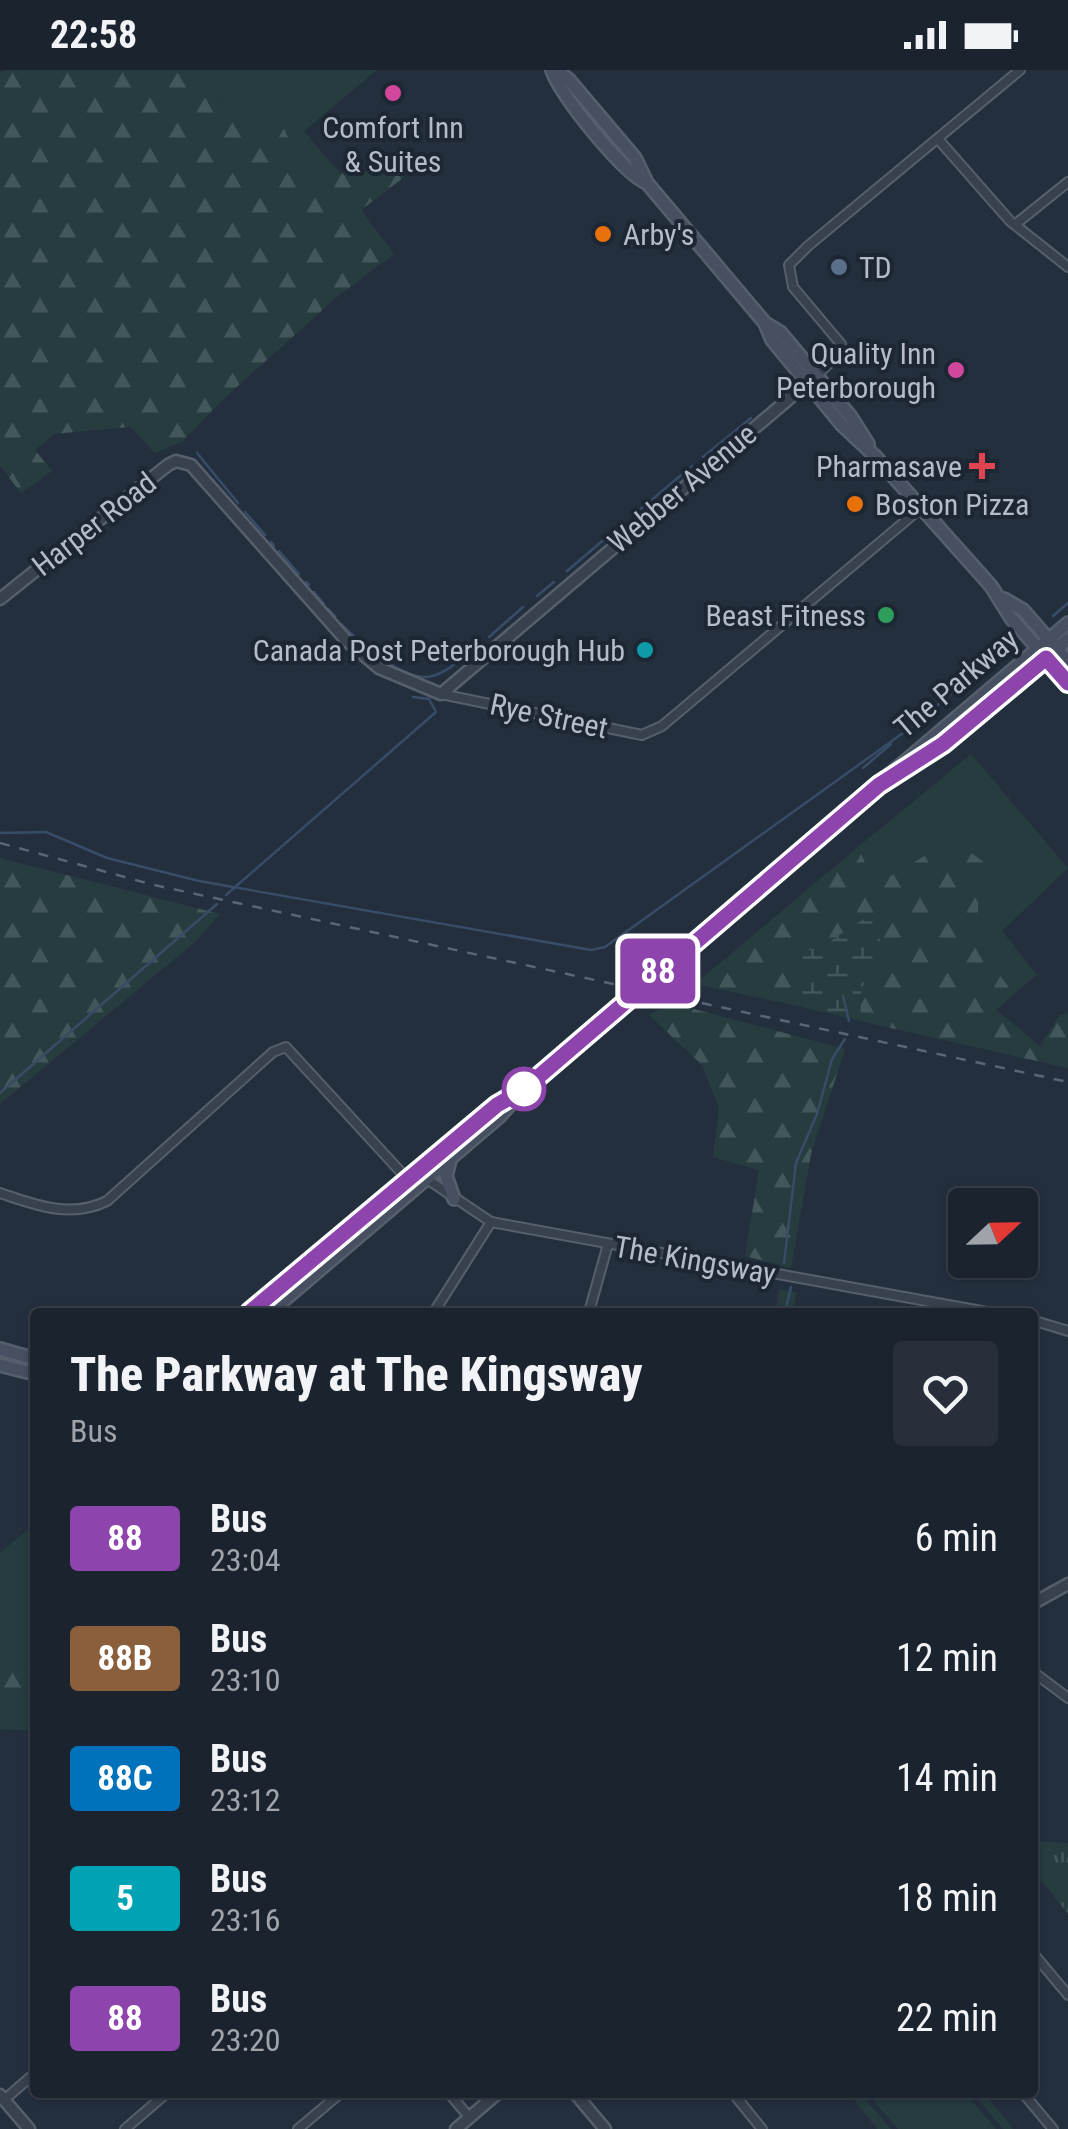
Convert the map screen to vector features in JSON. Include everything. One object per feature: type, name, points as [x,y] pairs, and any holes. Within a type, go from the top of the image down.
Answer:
[{"type":"main road","points":[[554,70],[569,80],[635,158],[647,183],[765,323],[772,340],[812,379],[842,425],[875,456],[1000,597],[1011,618],[1068,662]]},
{"type":"main road","name":"The Parkway","points":[[256,1308],[416,1179],[451,1157],[523,1090],[879,785],[943,744],[1047,648],[1068,622]]},
{"type":"main road","name":"The Parkway","points":[[1047,648],[1068,640]]},
{"type":"main road","points":[[1047,648],[1068,682]]},
{"type":"main road","name":"The Parkway","points":[[274,1308],[497,1105],[523,1090]]},
{"type":"main road","points":[[451,1157],[446,1176],[454,1199]]},
{"type":"main road","points":[[0,1349],[30,1358]]},
{"type":"main road","points":[[0,1365],[30,1373]]},
{"type":"street","name":"Webber Avenue","points":[[441,694],[841,352],[840,344],[793,287],[789,265],[1020,70]]},
{"type":"street","points":[[938,139],[1010,220],[1068,266]]},
{"type":"street","points":[[1017,223],[1068,182]]},
{"type":"street","name":"Harper Road","points":[[0,598],[168,466],[176,461],[191,464]]},
{"type":"street","name":"Rye Street","points":[[191,464],[346,640],[378,668],[441,694],[642,735],[662,726],[921,508]]},
{"type":"street","name":"The Kingsway","points":[[0,1193],[56,1211],[94,1208],[107,1201],[273,1052],[286,1047],[416,1179],[490,1222],[965,1308]]},
{"type":"street","points":[[436,1308],[490,1222]]},
{"type":"street","points":[[590,1308],[608,1244]]},
{"type":"street","points":[[1038,1322],[1068,1331]]},
{"type":"street","points":[[1038,1600],[1068,1584]]},
{"type":"street","points":[[1038,1591],[1054,1590]]},
{"type":"street","points":[[1038,1676],[1068,1698]]},
{"type":"street","points":[[1038,1959],[1068,1995]]},
{"type":"street","points":[[29,2129],[2,2097],[30,2077]]},
{"type":"street","points":[[125,2129],[161,2098]]},
{"type":"street","points":[[298,2129],[335,2098]]},
{"type":"street","points":[[453,2098],[470,2118]]},
{"type":"street","points":[[456,2129],[492,2098]]},
{"type":"street","points":[[579,2098],[605,2129]]},
{"type":"street","points":[[737,2098],[762,2129]]},
{"type":"street","points":[[1027,2098],[1053,2129]]},
{"type":"green space","points":[[198,70],[377,70],[304,131],[340,173],[301,169],[284,129],[238,123]]},
{"type":"green space","points":[[198,70],[238,123],[284,128],[301,169],[358,175],[404,152],[412,171],[361,210],[394,254],[337,297],[220,402],[183,441],[155,453],[130,427],[54,434],[35,450],[52,471],[21,493],[0,466],[0,73]]},
{"type":"green space","points":[[971,754],[1068,868],[1002,931],[1037,975],[1014,994],[978,946],[978,883],[871,876],[858,847]]},
{"type":"green space","points":[[953,839],[989,866],[978,883],[978,946],[1014,994],[996,1010],[1040,1046],[1059,1016],[1068,1013],[1068,1068],[860,1021],[873,914],[829,942],[794,957],[803,1007],[695,984],[858,847],[871,876],[889,877]]},
{"type":"green space","points":[[0,858],[220,914],[196,941],[0,1104]]},
{"type":"green space","points":[[873,913],[885,961],[861,988],[860,1021],[803,1007],[794,957],[829,942]]},
{"type":"green space","points":[[671,1003],[845,1049],[811,1154],[791,1268],[745,1256],[759,1170],[713,1157],[719,1108],[702,1065],[649,1015]]},
{"type":"green space","points":[[779,1289],[796,1292],[794,1308],[777,1308]]},
{"type":"green space","points":[[30,1528],[30,1670],[0,1657],[0,1553]]},
{"type":"green space","points":[[0,1657],[30,1670],[30,1683],[0,1729]]},
{"type":"green space","points":[[30,1683],[30,1731],[0,1729]]},
{"type":"green space","points":[[1038,1841],[1068,1843],[1068,1914],[1038,1876]]},
{"type":"green space","points":[[853,2098],[864,2098],[891,2129],[877,2129]]},
{"type":"green space","points":[[871,2098],[969,2098],[996,2129],[898,2129]]},
{"type":"green space","points":[[977,2098],[988,2098],[1013,2129],[1003,2129]]},
{"type":"waterway","points":[[703,457],[751,418]]},
{"type":"waterway","points":[[197,453],[238,503]]},
{"type":"waterway","points":[[636,513],[692,466]]},
{"type":"waterway","points":[[245,512],[265,535]]},
{"type":"waterway","points":[[567,571],[621,525]]},
{"type":"waterway","points":[[271,542],[274,546]]},
{"type":"waterway","points":[[279,551],[299,574]]},
{"type":"waterway","points":[[306,582],[309,585]]},
{"type":"waterway","points":[[537,596],[554,582]]},
{"type":"waterway","points":[[314,592],[324,604]]},
{"type":"waterway","points":[[1053,616],[1068,603]]},
{"type":"waterway","points":[[489,637],[523,607]]},
{"type":"waterway","points":[[328,609],[335,616]]},
{"type":"waterway","points":[[341,624],[365,647]]},
{"type":"waterway","points":[[375,655],[406,672],[428,677],[449,668],[476,647]]},
{"type":"waterway","points":[[909,729],[999,654],[1013,649]]},
{"type":"waterway","points":[[226,895],[436,712],[429,699],[413,697]]},
{"type":"waterway","points":[[0,833],[46,832],[107,858],[199,881],[591,950],[605,947],[910,728]]},
{"type":"waterway","points":[[890,745],[863,768],[891,744]]},
{"type":"waterway","points":[[0,1093],[217,904]]},
{"type":"waterway","points":[[843,996],[849,1021]]},
{"type":"waterway","points":[[784,1263],[796,1163],[817,1114],[832,1059],[845,1039]]},
{"type":"waterway","points":[[786,1308],[791,1287]]},
{"type":"railway","points":[[0,843],[154,885],[1068,1082]]},
{"type":"bus line","name":"88","points":[[255,1308],[497,1105],[523,1090],[879,785],[943,744],[1046,658],[1068,683]]},
{"type":"place","name":"Comfort Inn & Suites","points":[[393,93]]},
{"type":"place","name":"Arby's","points":[[603,234]]},
{"type":"place","name":"TD","points":[[839,267]]},
{"type":"place","name":"Quality Inn Peterborough","points":[[956,370]]},
{"type":"place","name":"Pharmasave","points":[[982,466]]},
{"type":"place","name":"Boston Pizza","points":[[855,504]]},
{"type":"place","name":"Beast Fitness","points":[[886,615]]},
{"type":"place","name":"Canada Post Peterborough Hub","points":[[645,650]]}]
